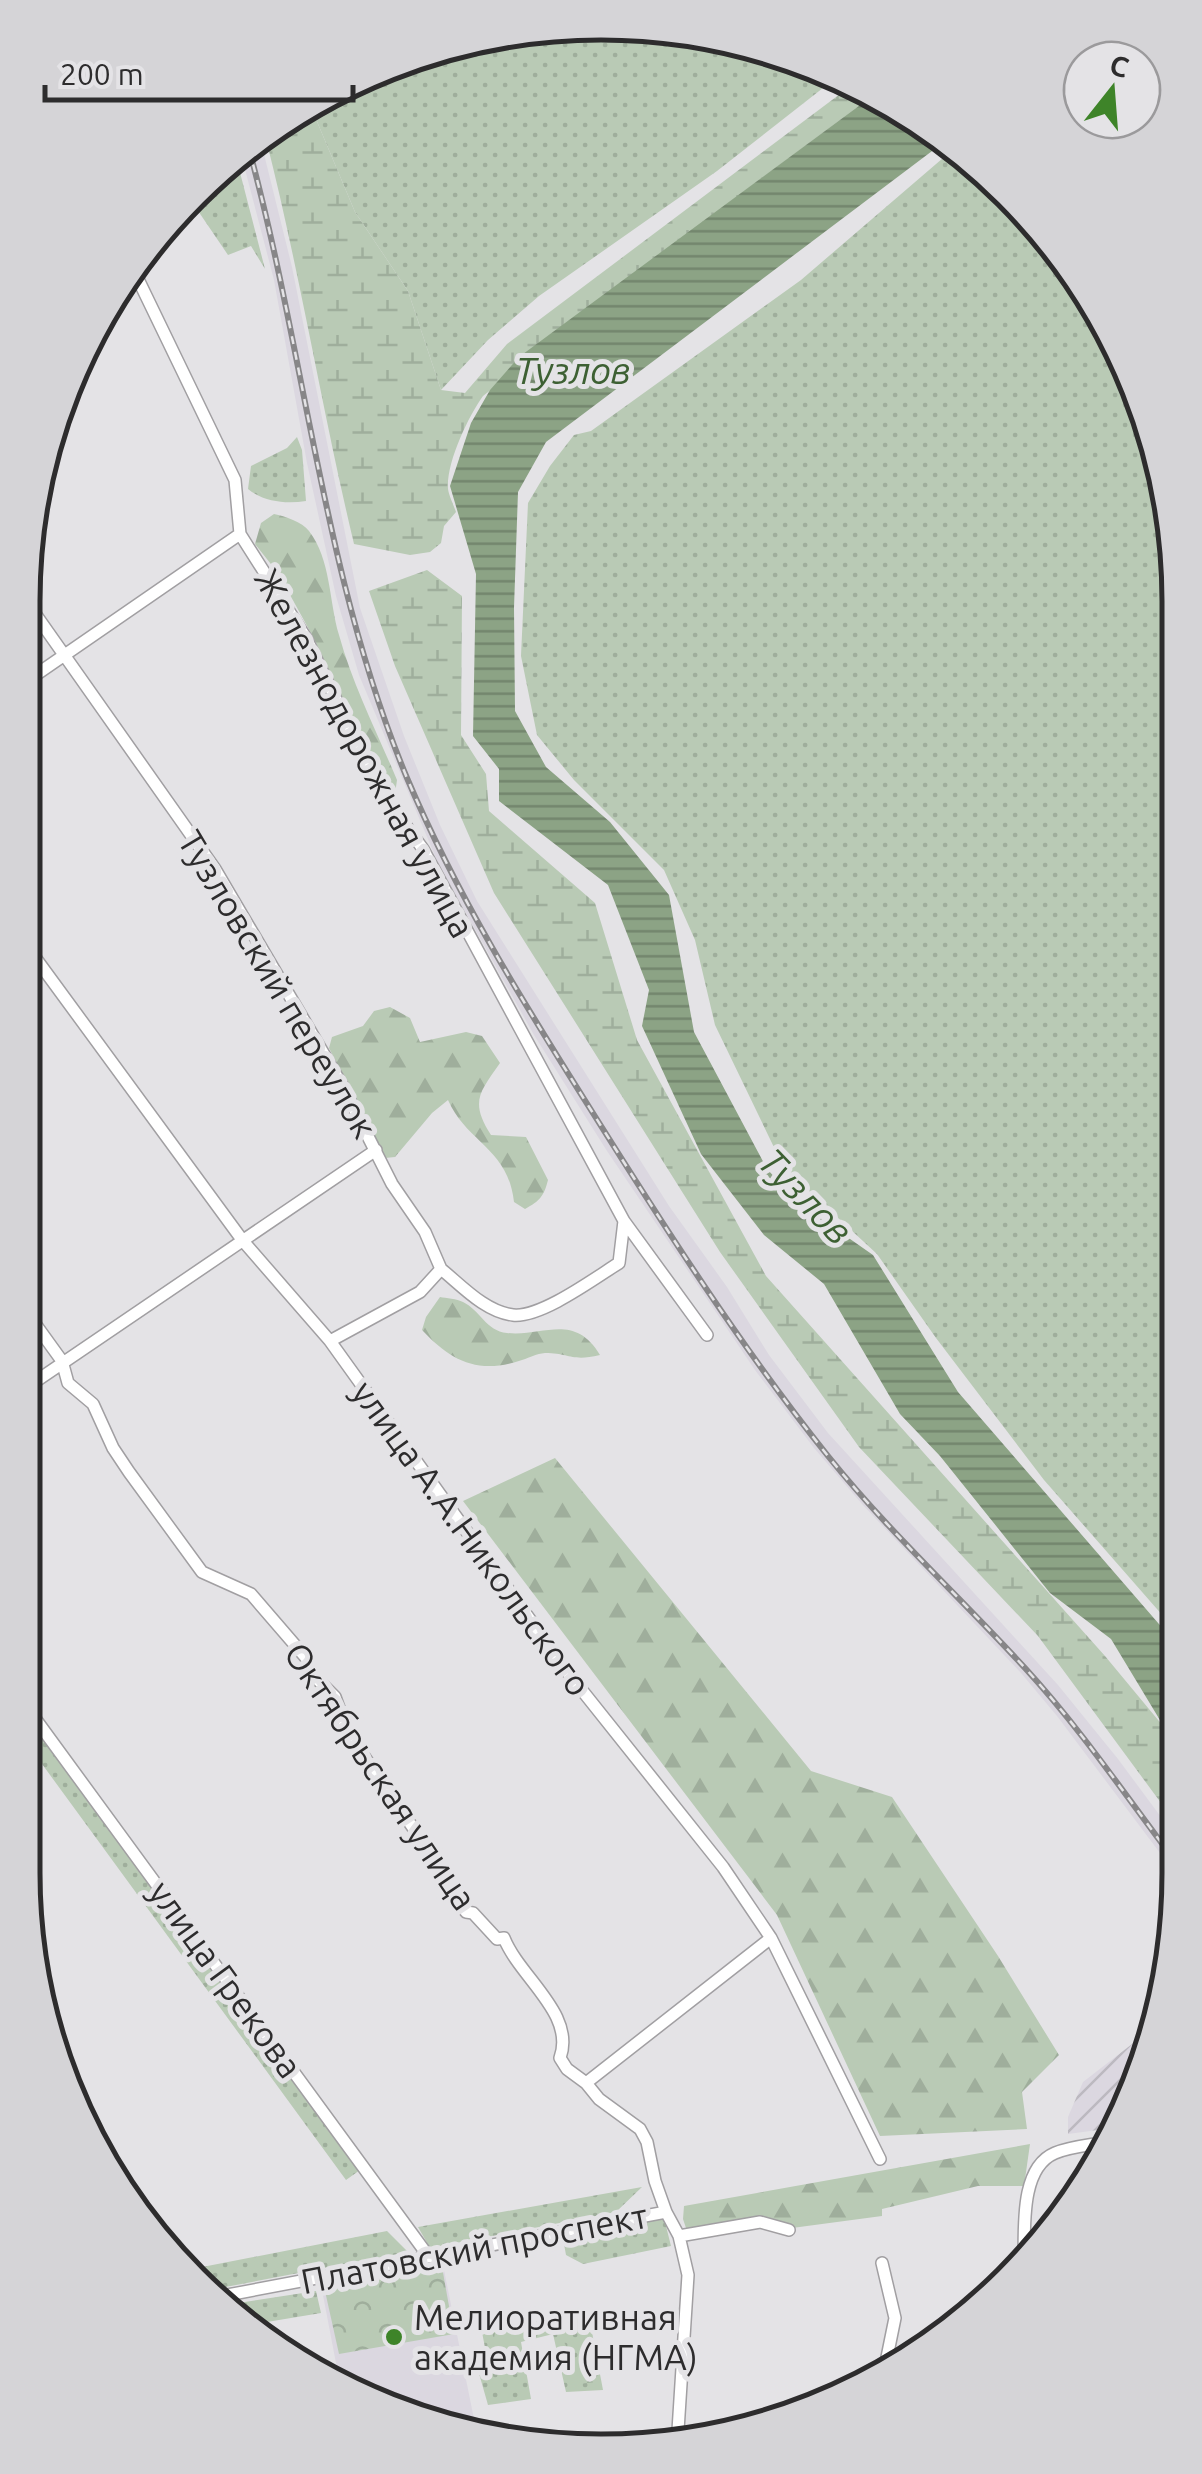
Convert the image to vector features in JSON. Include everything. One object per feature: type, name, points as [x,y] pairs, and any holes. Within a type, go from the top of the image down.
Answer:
[{"type":"street","name":"Железнодорожная улица","points":[[140,282],[235,480],[240,534],[306,638],[372,776],[423,849],[624,1221],[707,1335]]},
{"type":"street","points":[[40,671],[240,534]]},
{"type":"street","name":"Тузловский переулок","points":[[40,619],[215,869],[392,1184],[425,1232],[441,1269]]},
{"type":"street","name":"улица А.А.Никольского","points":[[40,964],[243,1241],[330,1341],[569,1674],[723,1867],[772,1938],[880,2160]]},
{"type":"street","points":[[40,1377],[376,1150]]},
{"type":"street","points":[[330,1341],[420,1292],[441,1269],[496,1310],[528,1314],[586,1285],[619,1263],[624,1221]]},
{"type":"street","name":"Октябрьская улица","points":[[40,1331],[62,1361],[68,1384],[94,1404],[128,1472],[202,1572],[251,1594],[307,1660],[308,1670],[335,1697],[348,1733],[466,1912],[472,1913],[497,1938],[504,1938],[510,1954],[559,2016],[564,2046],[560,2058],[567,2069],[640,2129],[666,2212],[679,2236],[688,2275],[678,2428]]},
{"type":"street","name":"улица Грекова","points":[[40,1725],[429,2256]]},
{"type":"street","points":[[586,2083],[772,1938]]},
{"type":"street","points":[[1026,2240],[1029,2192],[1039,2164],[1055,2153],[1092,2145]]},
{"type":"street","name":"Платовский проспект","points":[[230,2294],[666,2212]]},
{"type":"street","name":"Платовский проспект","points":[[679,2236],[760,2222],[789,2230]]},
{"type":"street","points":[[882,2263],[895,2318],[887,2355]]},
{"type":"shaded area","points":[[264,153],[292,267],[360,608],[404,736],[440,825],[477,901],[669,1206],[727,1287],[769,1355],[828,1433],[1058,1685],[1118,1759],[1162,1818],[1162,1856],[1021,1673],[814,1448],[755,1370],[534,1035],[438,863],[359,675],[336,596],[307,463],[274,280],[245,168]]},
{"type":"shaded area","points":[[1136,2041],[1099,2130],[1068,2134],[1068,2117],[1083,2082]]},
{"type":"shaded area","name":"Мелиоративная академия (НГМА)","points":[[443,2265],[474,2419],[386,2391],[337,2368],[322,2290]]},
{"type":"green space","points":[[564,41],[638,41],[746,59],[824,87],[717,171],[539,296],[488,340],[441,390],[408,291],[355,212],[316,118],[386,83],[456,59]]},
{"type":"green space","points":[[840,94],[861,104],[703,222],[483,396],[465,428],[448,478],[456,512],[444,526],[441,543],[430,552],[410,555],[354,544],[268,149],[316,118],[355,212],[408,291],[441,390],[465,393],[507,344]]},
{"type":"green space","points":[[944,157],[998,204],[1067,289],[1104,353],[1143,456],[1157,528],[1162,601],[1162,1615],[1044,1480],[877,1254],[784,1168],[715,1025],[695,940],[664,870],[574,780],[537,735],[521,656],[528,503],[574,435],[591,431],[801,280]]},
{"type":"green space","points":[[240,172],[265,269],[251,246],[228,255],[198,211]]},
{"type":"green space","points":[[297,437],[302,450],[306,501],[276,501],[248,489],[251,466],[287,448]]},
{"type":"green space","points":[[274,514],[306,528],[322,554],[345,654],[397,780],[395,794],[386,789],[278,573],[255,544],[261,523]]},
{"type":"green space","points":[[427,570],[462,596],[461,735],[486,774],[489,811],[595,903],[637,1040],[766,1276],[1162,1725],[1162,1804],[1038,1636],[859,1447],[720,1252],[494,893],[395,666],[369,591]]},
{"type":"green space","points":[[390,1007],[410,1018],[420,1042],[466,1032],[482,1036],[500,1063],[482,1090],[479,1106],[484,1124],[491,1135],[526,1137],[548,1180],[543,1194],[534,1203],[525,1209],[514,1202],[504,1169],[456,1115],[448,1100],[395,1157],[385,1158],[329,1048],[332,1037],[363,1026],[374,1011]]},
{"type":"green space","points":[[440,1297],[463,1302],[488,1324],[507,1333],[569,1330],[590,1342],[600,1355],[545,1353],[492,1366],[466,1362],[444,1350],[422,1330]]},
{"type":"green space","points":[[555,1458],[811,1771],[892,1797],[1059,2055],[1022,2092],[1027,2129],[880,2136],[777,1915],[463,1501]]},
{"type":"green space","points":[[40,1734],[360,2170],[346,2180],[40,1761]]},
{"type":"green space","points":[[1030,2144],[1024,2186],[978,2186],[882,2209],[882,2216],[792,2228],[760,2217],[687,2231],[683,2219],[684,2206]]},
{"type":"green space","points":[[642,2187],[616,2212],[430,2248],[418,2227]]},
{"type":"green space","points":[[663,2214],[671,2246],[583,2264],[566,2255],[562,2233]]},
{"type":"green space","points":[[387,2231],[408,2252],[223,2287],[201,2267]]},
{"type":"green space","points":[[442,2267],[454,2334],[339,2354],[325,2291]]},
{"type":"green space","points":[[316,2291],[321,2313],[265,2322],[240,2303]]},
{"type":"green space","points":[[588,2311],[603,2390],[566,2392],[553,2334],[521,2342],[531,2399],[488,2405],[474,2356],[486,2353],[482,2332]]},
{"type":"green space","points":[[578,2316],[582,2327],[564,2342],[574,2361],[581,2361],[596,2382],[569,2385],[557,2332],[538,2328],[518,2340],[502,2359],[495,2359],[492,2347],[495,2333],[501,2329]]},
{"type":"water","name":"Тузлов","points":[[861,104],[934,150],[546,442],[518,492],[515,711],[546,767],[610,822],[669,895],[694,1032],[767,1169],[800,1204],[873,1255],[958,1392],[1162,1628],[1162,1723],[1111,1639],[1050,1593],[940,1456],[900,1414],[824,1284],[764,1235],[701,1154],[642,1026],[649,990],[608,885],[499,801],[499,769],[473,736],[476,574],[450,486],[471,423],[490,390],[519,357]]},
{"type":"railway","points":[[252,162],[355,624],[378,702],[407,778],[469,906],[619,1154],[796,1415],[851,1484],[1046,1691],[1162,1843]]},
{"type":"place","name":"Мелиоративная академия (НГМА)","points":[[394,2337]]}]
